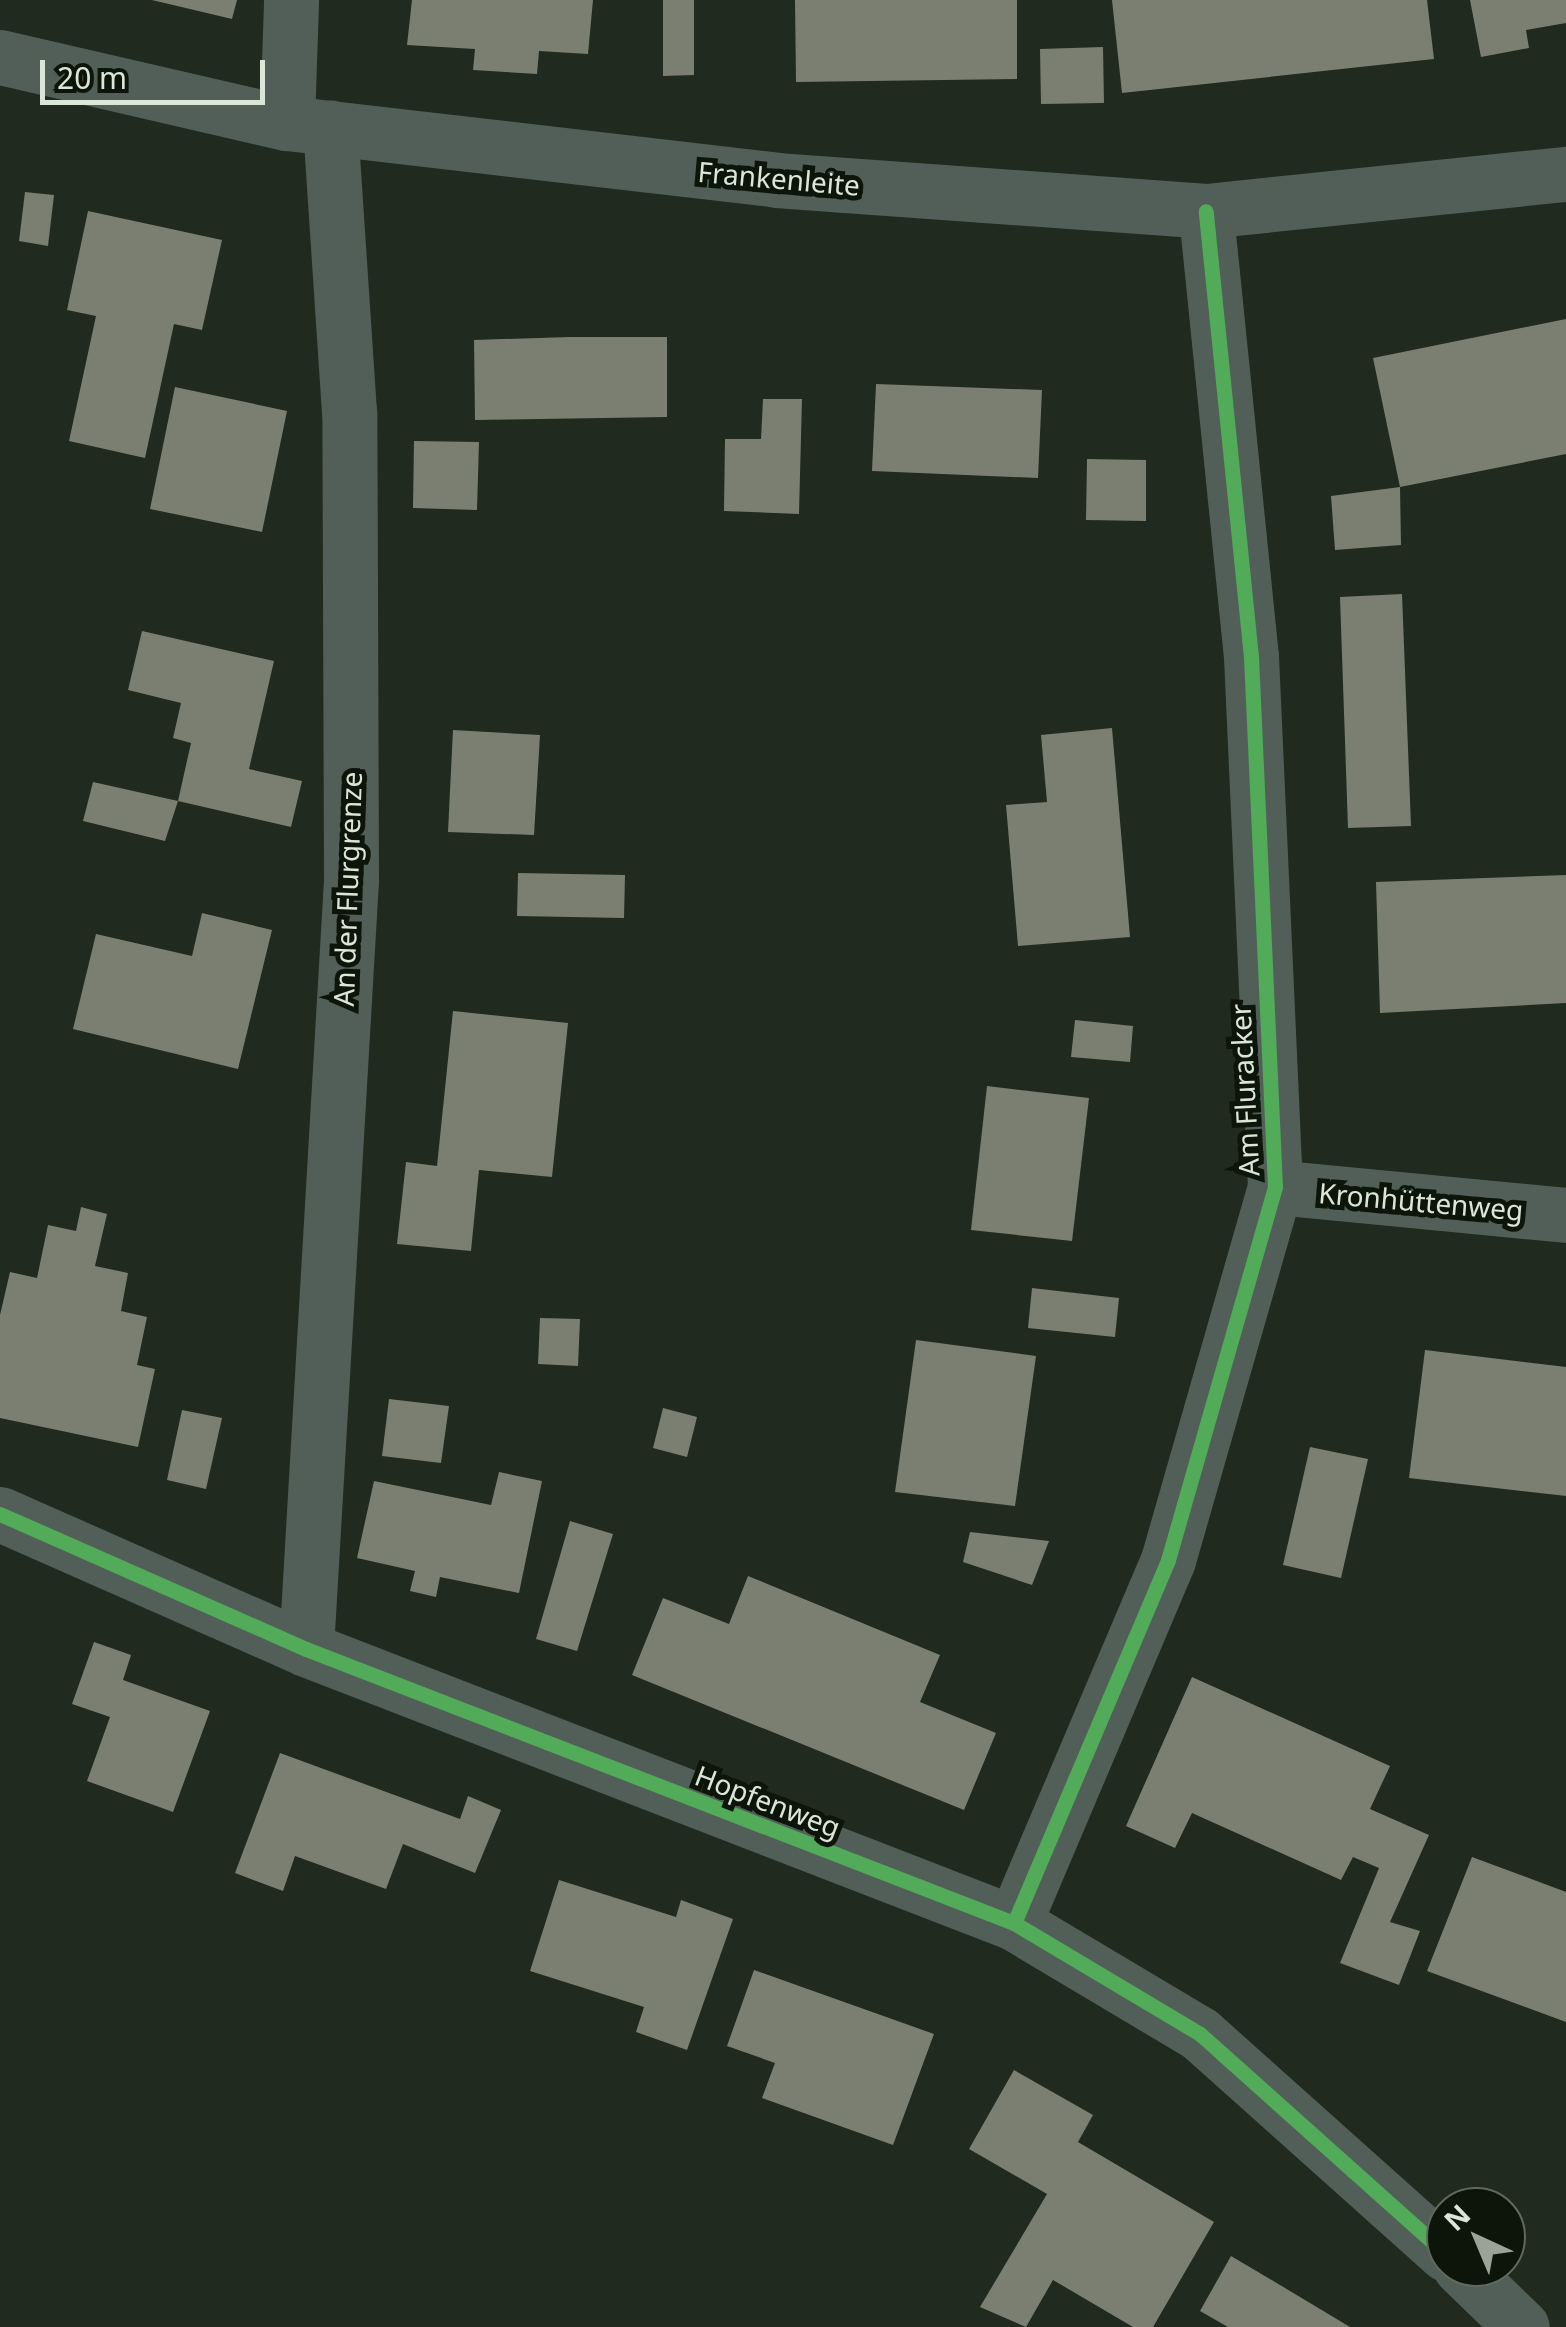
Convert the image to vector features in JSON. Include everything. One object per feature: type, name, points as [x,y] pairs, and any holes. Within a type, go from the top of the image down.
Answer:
[{"type":"street","name":"An der Flurgrenze","points":[[291,0],[349,412],[351,880],[306,1649]]},
{"type":"street","name":"Frankenleite","points":[[0,57],[309,125],[776,180],[1206,210],[1566,174]]},
{"type":"street","name":"Am Fluracker","points":[[1014,1924],[1168,1560],[1275,1187],[1251,657],[1206,210]]},
{"type":"street","name":"Kronhüttenweg","points":[[1275,1187],[1566,1215]]},
{"type":"street","name":"Hopfenweg","points":[[0,1514],[306,1649],[1014,1924],[1200,2034],[1426,2236]]},
{"type":"street","points":[[1481,2287],[1522,2327]]},
{"type":"building","points":[[152,0],[237,0],[232,19]]},
{"type":"building","points":[[412,0],[593,0],[588,54],[539,51],[537,74],[473,70],[475,49],[407,45]]},
{"type":"building","points":[[663,0],[694,0],[694,75],[663,76]]},
{"type":"building","points":[[795,0],[1017,0],[1017,79],[796,82]]},
{"type":"building","points":[[1112,0],[1427,0],[1434,59],[1122,93]]},
{"type":"building","points":[[1470,0],[1566,0],[1566,23],[1526,30],[1529,48],[1481,57]]},
{"type":"building","points":[[1103,47],[1104,103],[1041,104],[1040,49]]},
{"type":"building","points":[[25,192],[54,195],[48,246],[19,241]]},
{"type":"building","points":[[88,211],[222,240],[202,330],[174,324],[145,458],[69,441],[96,316],[67,310]]},
{"type":"building","points":[[1566,319],[1566,454],[1400,487],[1373,358]]},
{"type":"building","points":[[667,337],[667,417],[475,420],[474,340]]},
{"type":"building","points":[[876,384],[1042,390],[1038,478],[872,471]]},
{"type":"building","points":[[175,387],[287,411],[262,532],[150,509]]},
{"type":"building","points":[[763,399],[802,399],[799,514],[724,511],[725,439],[761,439]]},
{"type":"building","points":[[414,441],[479,442],[477,510],[413,508]]},
{"type":"building","points":[[1087,459],[1146,460],[1146,521],[1086,520]]},
{"type":"building","points":[[1400,487],[1401,545],[1335,550],[1331,496]]},
{"type":"building","points":[[1402,594],[1411,826],[1348,828],[1340,597]]},
{"type":"building","points":[[142,631],[274,661],[249,769],[302,781],[291,827],[178,801],[191,743],[173,738],[181,703],[128,690]]},
{"type":"building","points":[[1112,728],[1130,937],[1018,946],[1006,805],[1047,802],[1041,735]]},
{"type":"building","points":[[453,730],[540,735],[534,835],[448,832]]},
{"type":"building","points":[[93,782],[178,801],[165,841],[83,821]]},
{"type":"building","points":[[518,873],[625,875],[624,918],[517,916]]},
{"type":"building","points":[[1566,875],[1566,1003],[1380,1013],[1376,882]]},
{"type":"building","points":[[202,913],[272,930],[238,1069],[73,1029],[96,934],[192,956]]},
{"type":"building","points":[[453,1011],[568,1023],[552,1177],[479,1170],[471,1251],[397,1244],[406,1162],[437,1166]]},
{"type":"building","points":[[1075,1020],[1133,1026],[1130,1062],[1071,1057]]},
{"type":"building","points":[[987,1086],[1089,1098],[1072,1241],[971,1230]]},
{"type":"building","points":[[81,1207],[107,1214],[95,1266],[128,1273],[121,1311],[147,1317],[137,1365],[155,1369],[138,1447],[0,1418],[0,1315],[10,1272],[37,1278],[48,1225],[76,1231]]},
{"type":"building","points":[[1032,1288],[1119,1298],[1115,1337],[1028,1328]]},
{"type":"building","points":[[540,1318],[580,1319],[578,1366],[538,1364]]},
{"type":"building","points":[[916,1340],[1036,1356],[1015,1506],[895,1492]]},
{"type":"building","points":[[1425,1350],[1566,1367],[1566,1496],[1409,1478]]},
{"type":"building","points":[[389,1399],[449,1406],[441,1463],[382,1456]]},
{"type":"building","points":[[663,1408],[697,1417],[687,1457],[653,1448]]},
{"type":"building","points":[[182,1410],[222,1418],[206,1489],[167,1480]]},
{"type":"building","points":[[1310,1447],[1368,1459],[1341,1578],[1283,1565]]},
{"type":"building","points":[[499,1472],[542,1481],[519,1593],[440,1577],[436,1597],[410,1591],[415,1571],[357,1558],[374,1481],[491,1505]]},
{"type":"building","points":[[570,1521],[613,1534],[577,1651],[536,1639]]},
{"type":"building","points":[[970,1532],[1049,1541],[1032,1585],[963,1562]]},
{"type":"building","points":[[748,1576],[940,1655],[920,1702],[996,1733],[964,1810],[632,1675],[663,1598],[729,1624]]},
{"type":"building","points":[[94,1642],[131,1655],[123,1680],[210,1711],[173,1812],[87,1781],[110,1717],[72,1704]]},
{"type":"building","points":[[1192,1677],[1390,1766],[1370,1809],[1429,1835],[1390,1922],[1420,1931],[1399,1985],[1340,1963],[1379,1868],[1353,1857],[1341,1880],[1192,1813],[1175,1848],[1126,1826]]},
{"type":"building","points":[[280,1753],[460,1819],[468,1796],[501,1810],[475,1873],[403,1844],[386,1889],[295,1856],[283,1891],[235,1873]]},
{"type":"building","points":[[1472,1857],[1566,1892],[1566,2022],[1427,1971]]},
{"type":"building","points":[[559,1880],[676,1917],[681,1900],[733,1919],[687,2050],[636,2032],[644,2007],[530,1971]]},
{"type":"building","points":[[754,1970],[934,2034],[893,2145],[762,2098],[775,2063],[727,2046]]},
{"type":"building","points":[[1014,2070],[1093,2115],[1078,2142],[1214,2222],[1153,2327],[1133,2327],[1053,2280],[1026,2327],[980,2307],[1047,2194],[969,2149]]},
{"type":"building","points":[[1231,2256],[1350,2327],[1228,2327],[1200,2311]]},
{"type":"cycle path","points":[[1014,1923],[1168,1560],[1275,1187],[1251,657],[1206,211]]},
{"type":"cycle path","points":[[0,1514],[306,1649],[1014,1923],[1200,2034],[1426,2236]]}]
